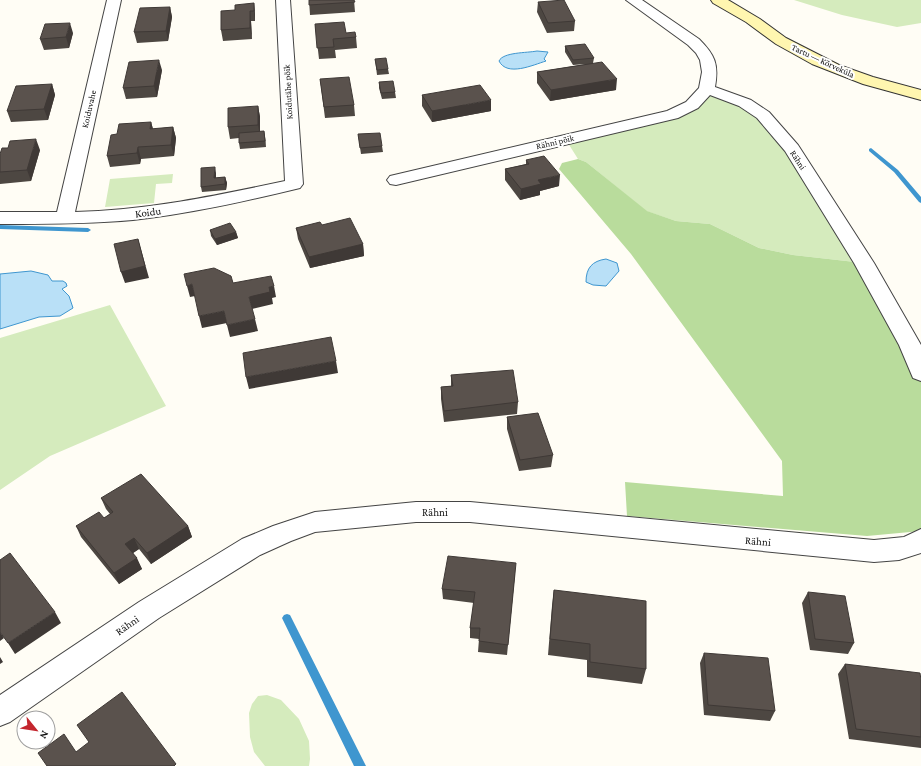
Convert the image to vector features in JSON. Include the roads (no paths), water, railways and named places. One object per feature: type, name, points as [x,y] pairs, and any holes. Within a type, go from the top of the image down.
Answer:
[{"type":"main road","name":"Tartu — Kõrveküla","points":[[718,0],[754,21],[840,60],[896,76],[915,79]]},
{"type":"main road","name":"Tartu — Kõrveküla","points":[[754,21],[784,43],[842,72],[886,87],[921,95]]},
{"type":"street","name":"Koiduvahe","points":[[65,218],[114,0]]},
{"type":"street","name":"Koidutähe põik","points":[[283,0],[294,184]]},
{"type":"street","points":[[633,0],[695,43],[706,56],[710,69],[707,89]]},
{"type":"street","name":"Rähni põik","points":[[396,180],[672,115],[692,105],[707,89]]},
{"type":"street","name":"Rähni","points":[[707,89],[745,103],[763,115],[792,149],[864,263],[910,346],[921,373]]},
{"type":"street","name":"Koidu","points":[[0,218],[65,218],[153,212],[294,184]]},
{"type":"street","name":"Rähni","points":[[0,712],[149,610],[251,547],[282,533],[315,522],[416,512],[470,512],[874,551],[895,550],[914,545],[921,540]]},
{"type":"water","points":[[537,51],[548,52],[544,59],[546,61],[528,67],[514,69],[503,66],[499,61],[501,58],[510,54]]},
{"type":"water","points":[[606,259],[617,263],[619,271],[606,286],[593,285],[586,282],[587,273],[591,266],[597,261]]},
{"type":"water","points":[[31,271],[48,275],[52,281],[63,281],[66,283],[67,286],[62,289],[69,296],[73,308],[60,316],[39,317],[0,329],[0,274]]},
{"type":"waterway","points":[[871,150],[896,171],[921,201]]},
{"type":"waterway","points":[[0,227],[88,230]]},
{"type":"waterway","points":[[287,618],[360,766]]}]
